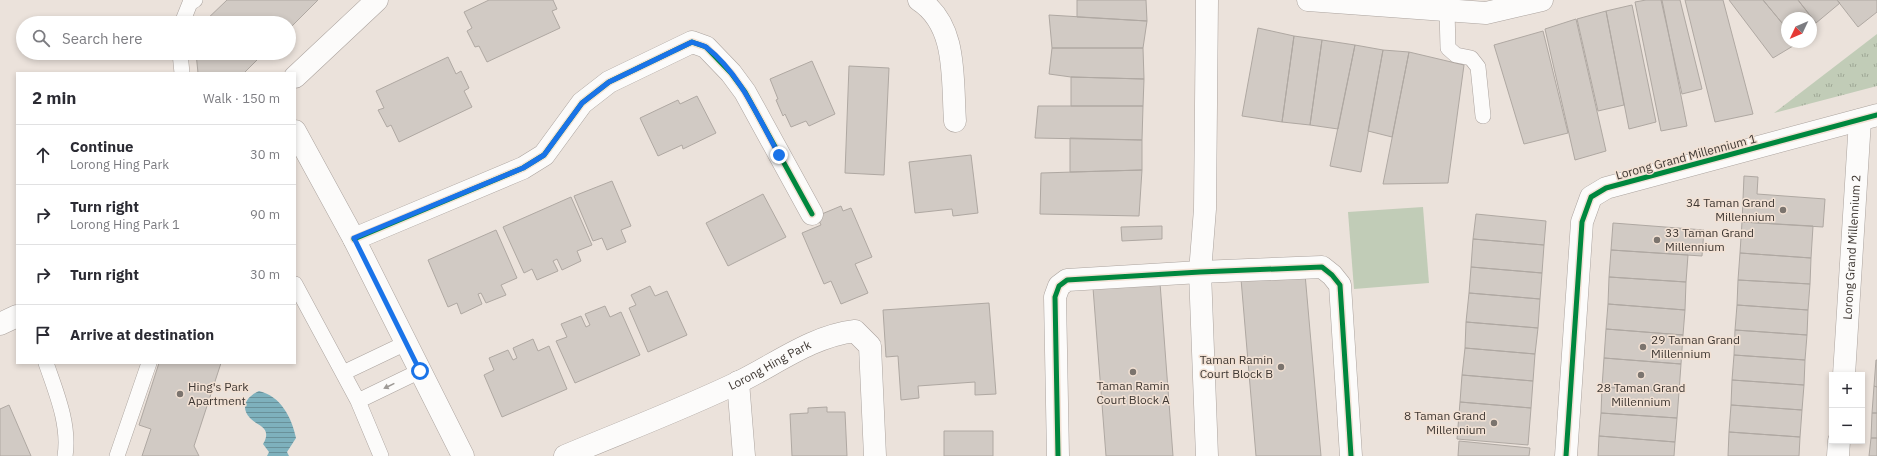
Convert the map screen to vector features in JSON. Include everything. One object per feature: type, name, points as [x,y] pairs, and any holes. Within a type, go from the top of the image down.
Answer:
[{"type":"street","points":[[296,77],[378,0]]},
{"type":"street","points":[[919,0],[929,6],[940,20],[949,45],[955,121]]},
{"type":"street","points":[[1207,0],[1205,209],[1200,272],[1207,456]]},
{"type":"street","points":[[1308,0],[1486,13],[1542,0]]},
{"type":"street","points":[[354,238],[523,168],[544,155],[582,103],[609,82],[692,42],[706,47],[731,73],[745,92],[812,214]]},
{"type":"street","name":"Lorong Grand Millennium 2","points":[[1844,372],[1868,118]]},
{"type":"street","name":"Lorong Grand Millennium 1","points":[[1566,456],[1582,222],[1591,197],[1606,188],[1868,118]]},
{"type":"street","points":[[296,133],[354,238],[463,456]]},
{"type":"street","points":[[1058,456],[1055,297],[1059,286],[1067,280],[1200,272],[1322,267],[1332,275],[1340,285],[1351,456]]},
{"type":"street","points":[[0,324],[16,316]]},
{"type":"street","name":"Lorong Hing Park","points":[[565,456],[738,382],[814,342],[837,333],[855,331],[870,346],[875,456]]},
{"type":"street","points":[[738,382],[744,456]]},
{"type":"street","points":[[1838,456],[1839,444]]},
{"type":"lane","points":[[185,16],[190,3],[195,0]]},
{"type":"lane","points":[[1447,10],[1448,48],[1456,55],[1471,58],[1478,67],[1483,116]]},
{"type":"lane","points":[[181,60],[182,72]]},
{"type":"lane","points":[[296,286],[358,401],[381,456]]},
{"type":"lane","points":[[343,373],[406,343]]},
{"type":"lane","points":[[46,364],[58,395],[68,441],[65,456]]},
{"type":"lane","points":[[117,456],[149,364]]},
{"type":"lane","points":[[358,401],[420,371]]},
{"type":"green space","points":[[1877,34],[1877,86],[1774,113]]},
{"type":"green space","points":[[1423,207],[1429,283],[1354,289],[1348,212]]},
{"type":"water","points":[[259,391],[274,398],[284,409],[292,423],[296,438],[287,452],[289,456],[267,456],[269,452],[263,444],[266,438],[265,430],[253,421],[247,414],[245,409],[246,402],[251,396]]},
{"type":"building","points":[[227,0],[318,0],[296,22],[296,16],[210,16]]},
{"type":"building","points":[[489,0],[553,0],[557,9],[552,11],[560,28],[487,62],[479,46],[475,47],[467,31],[472,28],[464,12]]},
{"type":"building","points":[[1077,0],[1146,0],[1147,21],[1077,17]]},
{"type":"building","points":[[1661,0],[1680,0],[1702,89],[1682,94]]},
{"type":"building","points":[[1662,0],[1687,126],[1661,131],[1635,2]]},
{"type":"building","points":[[1685,0],[1723,0],[1753,114],[1715,122]]},
{"type":"building","points":[[1729,0],[1763,0],[1781,22],[1781,48],[1790,48],[1773,58]]},
{"type":"building","points":[[1763,0],[1798,0],[1807,12],[1781,12],[1781,22]]},
{"type":"building","points":[[1798,0],[1837,0],[1840,3],[1817,22],[1817,12],[1807,12]]},
{"type":"building","points":[[1837,0],[1877,0],[1877,12],[1858,27]]},
{"type":"building","points":[[1632,5],[1656,122],[1629,129],[1606,11]]},
{"type":"building","points":[[1606,11],[1624,105],[1598,111],[1577,19]]},
{"type":"building","points":[[1049,15],[1147,21],[1143,48],[1052,48]]},
{"type":"building","points":[[1576,19],[1606,151],[1575,160],[1545,29]]},
{"type":"building","points":[[1258,28],[1294,36],[1282,122],[1242,116]]},
{"type":"building","points":[[1543,31],[1568,133],[1524,144],[1494,45]]},
{"type":"building","points":[[1294,36],[1322,40],[1310,125],[1282,122]]},
{"type":"building","points":[[1322,40],[1355,45],[1338,129],[1310,125]]},
{"type":"building","points":[[1355,45],[1383,50],[1361,172],[1330,166]]},
{"type":"building","points":[[1052,48],[1143,48],[1144,79],[1071,77],[1049,74]]},
{"type":"building","points":[[1383,50],[1409,52],[1392,137],[1368,131]]},
{"type":"building","points":[[1409,52],[1464,65],[1448,183],[1383,184]]},
{"type":"building","points":[[448,57],[456,74],[461,71],[469,88],[464,91],[472,107],[399,142],[391,125],[387,127],[378,110],[384,108],[376,91]]},
{"type":"building","points":[[197,60],[257,60],[245,72],[198,72]]},
{"type":"building","points":[[812,61],[835,114],[809,126],[806,121],[791,127],[785,114],[783,116],[776,100],[778,99],[770,79]]},
{"type":"building","points":[[849,66],[889,68],[884,175],[845,173]]},
{"type":"building","points":[[1071,77],[1144,79],[1143,106],[1071,106]]},
{"type":"building","points":[[697,96],[716,133],[683,149],[682,145],[658,156],[640,118],[678,100],[680,104]]},
{"type":"building","points":[[1038,106],[1143,106],[1142,140],[1035,138]]},
{"type":"building","points":[[1070,138],[1142,140],[1142,170],[1070,172]]},
{"type":"building","points":[[971,155],[978,213],[953,216],[952,209],[915,213],[909,162]]},
{"type":"building","points":[[1142,170],[1139,216],[1040,214],[1041,173]]},
{"type":"building","name":"34 Taman Grand Millennium","points":[[1744,176],[1758,177],[1757,194],[1825,199],[1823,227],[1742,222]]},
{"type":"building","points":[[612,181],[631,226],[621,230],[626,242],[607,250],[602,238],[593,241],[574,196]]},
{"type":"building","points":[[763,194],[786,237],[728,266],[706,223]]},
{"type":"building","points":[[571,197],[592,245],[577,251],[581,261],[562,270],[557,259],[553,261],[558,271],[537,280],[532,269],[524,273],[503,227]]},
{"type":"building","points":[[841,206],[843,211],[851,208],[872,257],[855,264],[868,293],[841,304],[831,281],[824,284],[802,233],[821,225],[817,216]]},
{"type":"building","points":[[1476,214],[1546,221],[1544,245],[1473,239]]},
{"type":"building","points":[[1742,222],[1813,226],[1811,258],[1740,253]]},
{"type":"building","name":"33 Taman Grand Millennium","points":[[1613,223],[1704,230],[1702,256],[1611,250]]},
{"type":"building","points":[[1162,226],[1162,239],[1122,241],[1121,227]]},
{"type":"building","points":[[496,230],[517,278],[501,285],[506,295],[486,303],[481,293],[478,294],[482,304],[461,314],[457,303],[448,307],[428,260]]},
{"type":"building","points":[[1473,239],[1544,245],[1542,273],[1471,267]]},
{"type":"building","points":[[1611,250],[1688,255],[1686,282],[1609,277]]},
{"type":"building","points":[[1740,253],[1811,258],[1810,284],[1738,280]]},
{"type":"building","points":[[1471,267],[1542,273],[1540,299],[1469,293]]},
{"type":"building","name":"Taman Ramin Court Block B","points":[[1305,274],[1321,456],[1256,456],[1241,279]]},
{"type":"building","points":[[1609,277],[1686,282],[1685,310],[1608,304]]},
{"type":"building","points":[[1738,280],[1810,284],[1808,310],[1737,305]]},
{"type":"building","name":"Taman Ramin Court Block A","points":[[1160,283],[1173,456],[1106,456],[1093,288]]},
{"type":"building","points":[[650,286],[655,296],[667,291],[687,335],[648,352],[629,308],[636,305],[631,295]]},
{"type":"building","points":[[1469,293],[1540,299],[1538,328],[1466,322]]},
{"type":"building","points":[[989,303],[996,394],[975,395],[975,382],[918,386],[919,398],[901,400],[898,356],[886,357],[883,310]]},
{"type":"building","points":[[1608,304],[1685,310],[1683,335],[1606,329]]},
{"type":"building","points":[[1737,305],[1808,310],[1807,335],[1735,330]]},
{"type":"building","points":[[605,306],[610,317],[621,312],[640,355],[575,383],[556,341],[567,337],[561,324],[581,316],[586,327],[590,325],[585,314]]},
{"type":"building","points":[[1466,322],[1538,328],[1535,354],[1465,348]]},
{"type":"building","name":"29 Taman Grand Millennium","points":[[1606,329],[1683,335],[1681,364],[1604,358]]},
{"type":"building","points":[[1735,330],[1807,335],[1805,360],[1734,355]]},
{"type":"building","points":[[533,339],[538,351],[549,346],[567,389],[502,417],[484,375],[494,370],[489,358],[508,350],[513,360],[517,358],[513,348]]},
{"type":"building","points":[[1465,348],[1535,354],[1533,381],[1462,375]]},
{"type":"building","points":[[1734,355],[1805,360],[1804,385],[1732,380]]},
{"type":"building","name":"28 Taman Grand Millennium","points":[[1604,358],[1681,364],[1679,392],[1602,387]]},
{"type":"building","points":[[1877,360],[1877,387],[1874,386]]},
{"type":"building","name":"Hing's Park Apartment","points":[[159,364],[221,364],[194,446],[199,456],[142,456],[151,429],[139,425]]},
{"type":"building","points":[[1462,375],[1533,381],[1531,408],[1460,402]]},
{"type":"building","points":[[1732,380],[1804,385],[1802,410],[1731,405]]},
{"type":"building","points":[[1874,386],[1877,387],[1877,413],[1872,413]]},
{"type":"building","points":[[1602,387],[1679,392],[1677,418],[1601,413]]},
{"type":"building","name":"8 Taman Grand Millennium","points":[[1460,402],[1531,408],[1528,445],[1457,439]]},
{"type":"building","points":[[9,405],[31,456],[0,456],[0,409]]},
{"type":"building","points":[[1731,405],[1802,410],[1800,437],[1729,432]]},
{"type":"building","points":[[827,407],[827,412],[845,412],[847,456],[792,456],[790,414],[808,413],[808,408]]},
{"type":"building","points":[[1601,413],[1677,418],[1675,442],[1599,436]]},
{"type":"building","points":[[1872,413],[1877,413],[1877,438],[1871,438]]},
{"type":"building","points":[[944,431],[993,431],[993,456],[944,456]]},
{"type":"building","points":[[1729,432],[1800,437],[1799,456],[1728,456]]},
{"type":"building","points":[[1599,436],[1675,442],[1674,456],[1598,456]]},
{"type":"building","points":[[1871,438],[1877,438],[1877,456],[1869,456]]},
{"type":"building","points":[[1459,441],[1530,448],[1529,456],[1458,456]]},
{"type":"cycle path","points":[[354,239],[523,168],[544,155],[582,103],[609,82],[692,42],[706,47],[731,73],[745,92],[812,214]]},
{"type":"cycle path","points":[[1566,456],[1582,222],[1591,197],[1606,188],[1877,115]]},
{"type":"cycle path","points":[[1058,456],[1055,297],[1059,286],[1067,280],[1200,272],[1322,267],[1332,275],[1340,285],[1351,456]]},
{"type":"place","name":"34 Taman Grand Millennium","points":[[1783,210]]},
{"type":"place","name":"33 Taman Grand Millennium","points":[[1657,240]]},
{"type":"place","name":"29 Taman Grand Millennium","points":[[1643,347]]},
{"type":"place","name":"Taman Ramin Court Block B","points":[[1281,367]]},
{"type":"place","name":"Taman Ramin Court Block A","points":[[1133,372]]},
{"type":"place","name":"28 Taman Grand Millennium","points":[[1641,375]]},
{"type":"place","name":"Hing's Park Apartment","points":[[180,394]]},
{"type":"place","name":"8 Taman Grand Millennium","points":[[1494,423]]},
{"type":"route","points":[[420,371],[354,238],[523,168],[544,155],[582,103],[609,82],[692,42],[706,47],[731,73],[745,92],[779,155]]}]
